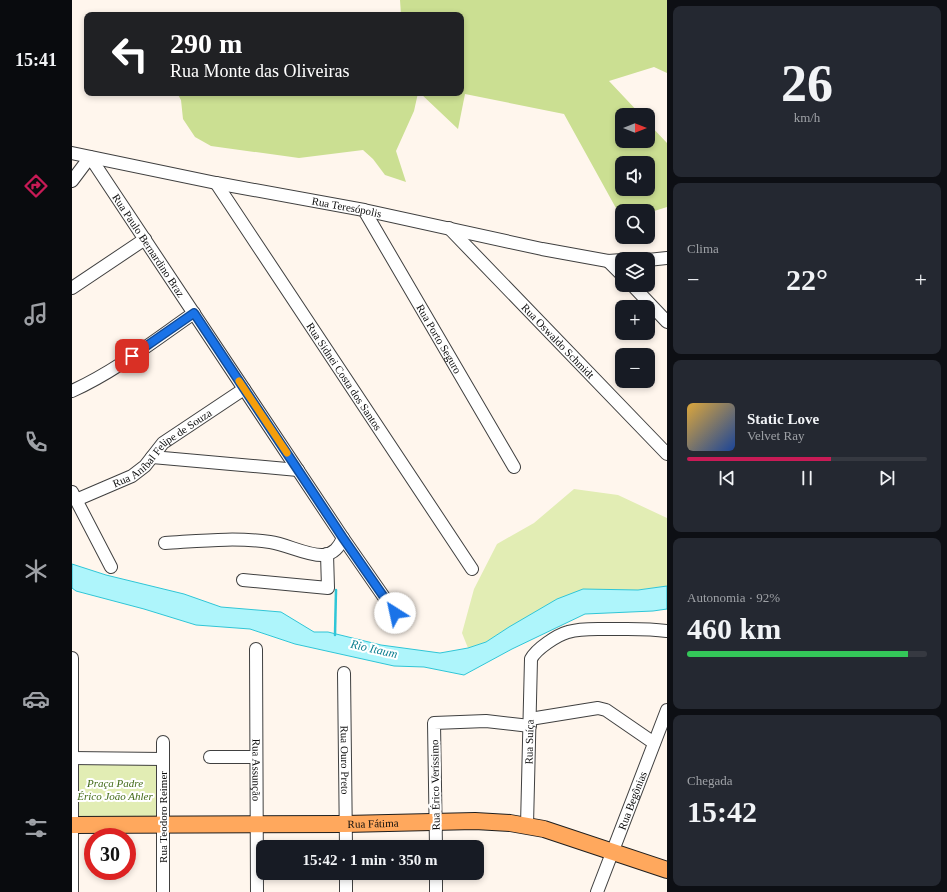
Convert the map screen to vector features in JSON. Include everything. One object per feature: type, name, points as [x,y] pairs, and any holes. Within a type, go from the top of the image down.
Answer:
[{"type":"main road","name":"Rua Fátima","points":[[72,825],[345,824],[475,821],[527,825],[555,832],[667,870]]},
{"type":"street","name":"Rua Teresópolis","points":[[72,153],[216,183],[364,210],[542,249],[608,261],[615,260]]},
{"type":"street","points":[[72,181],[90,157]]},
{"type":"street","name":"Rua Paulo Bernardino Braz","points":[[90,157],[343,538],[395,613]]},
{"type":"street","name":"Rua Sidnei Costa dos Santos","points":[[216,183],[472,569]]},
{"type":"street","name":"Rua Porto Seguro","points":[[364,210],[514,467]]},
{"type":"street","name":"Rua Oswaldo Schmidt","points":[[449,228],[667,454]]},
{"type":"street","points":[[72,288],[145,239]]},
{"type":"street","points":[[655,259],[667,258]]},
{"type":"street","points":[[608,261],[615,268]]},
{"type":"street","points":[[639,292],[667,322]]},
{"type":"street","points":[[72,391],[120,364],[194,313]]},
{"type":"street","name":"Rua Aníbal Felipe de Souza","points":[[74,496],[132,476],[145,466],[163,443],[244,389]]},
{"type":"street","points":[[152,458],[298,470]]},
{"type":"street","points":[[74,496],[110,567]]},
{"type":"street","points":[[165,543],[249,540],[279,544],[314,554],[327,554],[333,552],[339,547],[343,538]]},
{"type":"street","points":[[243,580],[328,588],[327,554]]},
{"type":"street","name":"Rua Suíça","points":[[527,825],[531,659],[534,653],[556,637],[568,632],[593,629],[641,629],[667,631]]},
{"type":"street","name":"Rua Assunção","points":[[256,649],[257,892]]},
{"type":"street","points":[[72,658],[72,892]]},
{"type":"street","name":"Rua Ouro Preto","points":[[344,673],[346,840]]},
{"type":"street","points":[[530,722],[598,708],[606,710],[654,743]]},
{"type":"street","name":"Rua Begônias","points":[[597,892],[667,710]]},
{"type":"street","name":"Rua Érico Veríssimo","points":[[436,840],[434,723],[486,721],[530,722]]},
{"type":"street","name":"Rua Teodoro Reimer","points":[[162,742],[164,892]]},
{"type":"street","points":[[210,757],[256,757]]},
{"type":"street","points":[[72,758],[163,759]]},
{"type":"street","points":[[346,880],[346,892]]},
{"type":"street","points":[[436,880],[436,892]]},
{"type":"green space","points":[[400,0],[667,0],[667,73],[654,67],[609,81],[634,108],[615,108],[615,148],[655,148],[655,130],[667,143],[667,207],[655,211],[655,204],[615,204],[615,206],[564,114],[465,94],[458,129],[423,96],[464,96],[464,12],[401,12]]},
{"type":"green space","points":[[179,96],[417,96],[414,111],[396,151],[406,182],[385,175],[373,159],[363,150],[299,158],[211,146],[195,137],[183,119],[181,100]]},
{"type":"green space","points":[[574,489],[618,495],[667,518],[667,586],[638,590],[509,627],[486,642],[468,648],[462,633],[474,589],[497,544],[534,523]]},
{"type":"green space","name":"Praça Padre Érico João Ahler","points":[[74,762],[156,762],[157,818],[74,818]]},
{"type":"water","name":"Rio Itaum","points":[[72,564],[106,575],[184,594],[221,607],[281,612],[314,632],[328,632],[381,645],[440,653],[468,648],[486,642],[557,599],[583,589],[638,590],[667,586],[667,609],[585,614],[512,649],[464,675],[424,667],[394,666],[295,644],[250,629],[196,625],[144,609],[76,591],[72,588]]},
{"type":"waterway","points":[[335,635],[336,590]]},
{"type":"slow traffic","points":[[239,381],[287,453]]},
{"type":"route","points":[[132,356],[194,313],[343,538],[395,613]]}]
